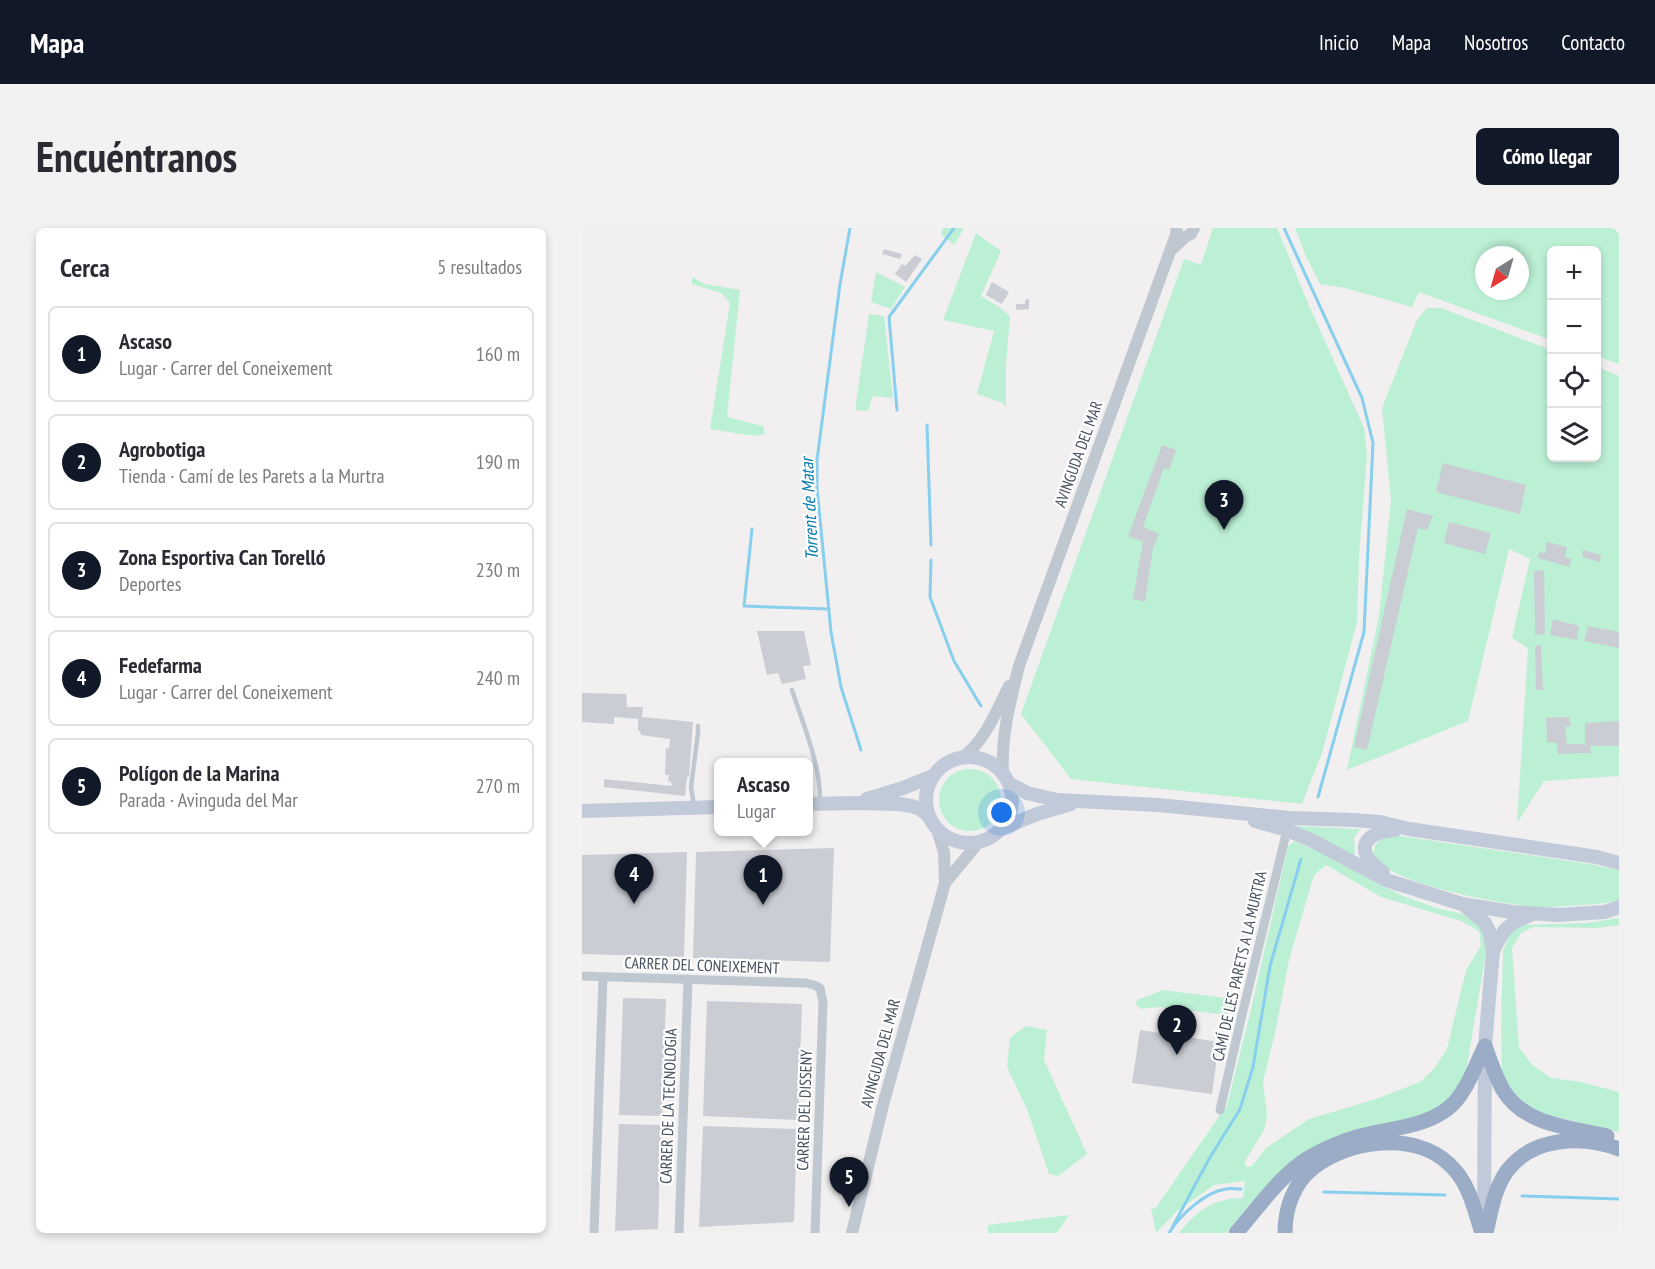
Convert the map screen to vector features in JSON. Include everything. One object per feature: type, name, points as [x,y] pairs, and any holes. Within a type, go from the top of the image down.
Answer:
[{"type":"highway","points":[[1485,1046],[1504,1092],[1517,1107],[1552,1124],[1619,1139]]},
{"type":"highway","points":[[1236,1233],[1282,1180],[1308,1158],[1333,1144],[1419,1123],[1444,1112],[1464,1090],[1485,1046]]},
{"type":"highway","points":[[1484,1233],[1500,1183],[1508,1171],[1528,1153],[1555,1142],[1575,1141],[1619,1149]]},
{"type":"highway","points":[[1285,1233],[1285,1220],[1293,1192],[1312,1168],[1347,1150],[1395,1143],[1414,1145],[1431,1151],[1456,1170],[1471,1197],[1484,1233]]},
{"type":"main road","points":[[856,803],[933,776],[948,762],[963,757],[976,757],[993,764],[1006,778],[1027,793],[1057,800],[1158,805],[1290,818],[1380,822],[1409,829],[1597,857],[1619,863]]},
{"type":"main road","points":[[933,776],[926,795],[929,816],[937,829],[948,838],[965,843],[978,843],[992,837],[1008,821],[1013,797],[1006,778]]},
{"type":"main road","points":[[1003,828],[1038,814],[1080,802]]},
{"type":"main road","points":[[814,804],[856,803],[912,806],[929,816]]},
{"type":"main road","points":[[582,811],[714,807]]},
{"type":"main road","points":[[1215,811],[1287,830],[1311,840],[1386,880],[1482,909],[1558,915],[1614,910]]},
{"type":"main road","points":[[1402,885],[1370,861],[1365,848],[1369,838],[1374,834],[1382,831],[1409,829]]},
{"type":"main road","points":[[1462,904],[1485,923],[1493,951],[1485,1046],[1484,1233]]},
{"type":"main road","points":[[1493,951],[1508,926],[1531,914]]},
{"type":"street","name":"AVINGUDA DEL MAR","points":[[963,757],[971,751],[994,716],[1019,666],[1169,252],[1183,231]]},
{"type":"street","name":"AVINGUDA DEL MAR","points":[[1006,778],[1003,741],[1019,666]]},
{"type":"street","name":"AVINGUDA DEL MAR","points":[[852,1233],[883,1105],[945,883],[944,852],[937,829]]},
{"type":"street","name":"CAMÍ DE LES PARETS A LA MURTRA","points":[[1220,1110],[1287,830]]},
{"type":"street","name":"AVINGUDA DEL MAR","points":[[945,883],[978,843]]},
{"type":"street","points":[[1597,857],[1619,858]]},
{"type":"street","name":"CARRER DEL CONEIXEMENT","points":[[582,976],[806,983],[820,988]]},
{"type":"street","points":[[594,1233],[603,977]]},
{"type":"street","name":"CARRER DE LA TECNOLOGIA","points":[[679,1233],[688,979]]},
{"type":"street","name":"CARRER DEL DISSENY","points":[[815,1233],[823,1002],[820,988]]},
{"type":"lane","points":[[792,690],[818,773],[820,787],[814,804]]},
{"type":"lane","points":[[695,807],[691,787],[698,726]]},
{"type":"green space","points":[[943,228],[964,228],[954,245],[941,234]]},
{"type":"green space","points":[[1213,228],[1277,228],[1364,428],[1367,455],[1359,556],[1357,622],[1322,753],[1302,804],[1071,779],[1021,714],[1184,259],[1201,265]]},
{"type":"green space","points":[[1295,228],[1619,228],[1619,364],[1601,357],[1601,246],[1547,246],[1547,339],[1419,292],[1412,307],[1345,288],[1320,284]]},
{"type":"green space","points":[[976,233],[1001,251],[981,296],[1010,316],[1006,365],[1006,407],[1003,403],[977,394],[994,331],[943,320]]},
{"type":"green space","points":[[876,272],[905,287],[891,309],[871,302]]},
{"type":"green space","points":[[692,277],[705,284],[740,290],[727,417],[763,426],[765,434],[754,436],[710,429],[730,303],[721,293],[692,284]]},
{"type":"green space","points":[[1427,308],[1441,308],[1547,348],[1547,462],[1601,462],[1601,369],[1619,376],[1619,776],[1544,781],[1517,823],[1528,648],[1512,638],[1530,559],[1509,549],[1468,721],[1347,770],[1379,616],[1391,500],[1382,408],[1417,320]]},
{"type":"green space","points":[[869,314],[884,316],[893,398],[873,396],[868,411],[855,410]]},
{"type":"green space","points":[[964,769],[976,769],[992,778],[999,788],[1001,800],[999,812],[992,822],[976,831],[964,831],[953,826],[944,817],[939,806],[939,794],[944,783],[953,774]]},
{"type":"green space","points":[[1294,826],[1360,829],[1354,838],[1355,858],[1334,844]]},
{"type":"green space","points":[[1388,836],[1619,870],[1619,900],[1539,907],[1500,902],[1446,890],[1396,873],[1380,863],[1374,849],[1378,842]]},
{"type":"green space","points":[[1295,841],[1403,896],[1473,918],[1482,927],[1486,952],[1466,1072],[1456,1092],[1432,1114],[1348,1134],[1257,1198],[1226,1233],[1179,1233],[1206,1207],[1223,1200],[1243,1198],[1245,1181],[1214,1185],[1176,1212],[1156,1233],[1151,1208],[1155,1209],[1227,1105],[1288,846]],"holes":[[[1326,865],[1381,897],[1461,921],[1479,931],[1481,946],[1466,970],[1447,1049],[1434,1069],[1420,1082],[1376,1099],[1309,1119],[1266,1148],[1251,1167],[1245,1166],[1245,1161],[1264,1130],[1267,1116],[1263,1081],[1289,960],[1314,875]]]},
{"type":"green space","points":[[1619,918],[1619,925],[1598,928],[1533,927],[1521,933],[1512,948],[1519,1047],[1532,1065],[1551,1078],[1581,1082],[1619,1092],[1619,1132],[1535,1112],[1511,1091],[1502,1074],[1501,1031],[1503,952],[1510,933],[1523,925],[1586,923]]},
{"type":"green space","points":[[1163,990],[1225,998],[1235,1009],[1226,1015],[1159,1007],[1141,1009],[1135,1004],[1137,1000]]},
{"type":"green space","points":[[1026,1026],[1047,1030],[1044,1060],[1087,1154],[1058,1176],[1049,1174],[1027,1109],[1007,1067],[1010,1038]]},
{"type":"green space","points":[[1069,1215],[1057,1233],[988,1233],[988,1225]]},
{"type":"building","points":[[884,249],[902,254],[900,259],[882,254]]},
{"type":"building","points":[[915,255],[922,259],[906,282],[895,274],[902,264],[905,266]]},
{"type":"building","points":[[992,282],[1009,292],[1002,304],[986,295]]},
{"type":"building","points":[[1029,299],[1029,309],[1016,310],[1016,304],[1025,304],[1025,300]]},
{"type":"building","points":[[1162,445],[1176,450],[1169,470],[1164,468],[1143,527],[1159,534],[1153,548],[1145,602],[1133,599],[1143,542],[1128,536]]},
{"type":"building","points":[[1443,463],[1526,485],[1520,514],[1436,492]]},
{"type":"building","points":[[1407,509],[1433,516],[1427,530],[1418,528],[1367,750],[1354,747]]},
{"type":"building","points":[[1449,522],[1491,533],[1485,554],[1444,543]]},
{"type":"building","points":[[1547,542],[1567,547],[1565,557],[1571,559],[1570,567],[1538,558],[1539,552],[1545,553]]},
{"type":"building","points":[[1583,550],[1601,555],[1600,562],[1582,557]]},
{"type":"building","points":[[1544,570],[1545,634],[1535,635],[1534,571]]},
{"type":"building","points":[[1553,619],[1579,626],[1577,640],[1550,635]]},
{"type":"building","points":[[1588,626],[1619,632],[1619,648],[1584,641]]},
{"type":"building","points":[[757,631],[804,631],[811,665],[803,666],[806,679],[782,684],[778,673],[767,675]]},
{"type":"building","points":[[1541,645],[1543,690],[1536,690],[1535,646]]},
{"type":"building","points":[[582,693],[626,694],[627,707],[643,707],[642,717],[693,722],[689,777],[687,777],[685,796],[604,787],[604,779],[672,786],[668,781],[669,775],[665,775],[666,748],[669,749],[670,739],[641,735],[638,731],[638,719],[614,717],[614,724],[582,722]]},
{"type":"building","points":[[1569,717],[1571,726],[1565,727],[1567,744],[1585,744],[1585,723],[1619,721],[1619,746],[1590,746],[1591,753],[1558,754],[1557,743],[1547,742],[1546,718]]},
{"type":"building","points":[[834,848],[830,962],[693,958],[696,852]]},
{"type":"building","points":[[687,852],[684,957],[582,954],[582,855]]},
{"type":"building","points":[[623,998],[666,999],[662,1116],[619,1115]]},
{"type":"building","points":[[707,1001],[802,1004],[798,1120],[703,1116]]},
{"type":"building","points":[[1140,1030],[1219,1042],[1212,1094],[1132,1083]]},
{"type":"building","points":[[619,1124],[661,1125],[658,1229],[615,1231]]},
{"type":"building","points":[[703,1126],[797,1129],[794,1222],[699,1227]]},
{"type":"waterway","name":"Torrent de Matar","points":[[850,228],[840,284],[817,460],[817,488],[831,632],[841,687],[861,750]]},
{"type":"waterway","points":[[897,410],[889,317],[954,228]]},
{"type":"waterway","points":[[1284,228],[1362,398],[1373,443],[1364,632],[1318,797]]},
{"type":"waterway","points":[[927,425],[931,545]]},
{"type":"waterway","points":[[752,529],[744,606],[829,609]]},
{"type":"waterway","points":[[931,560],[930,597],[954,661],[981,706]]},
{"type":"waterway","points":[[1173,1226],[1209,1159],[1240,1109],[1253,1067],[1270,966],[1301,859]]},
{"type":"waterway","points":[[1169,1233],[1186,1212],[1202,1199],[1218,1191],[1241,1189]]},
{"type":"waterway","points":[[1324,1192],[1445,1195]]},
{"type":"waterway","points":[[1522,1196],[1619,1199]]},
{"type":"place","name":"Zona Esportiva Can Torelló","points":[[1224,530]]},
{"type":"place","name":"Fedefarma","points":[[634,904]]},
{"type":"place","name":"Ascaso","points":[[763,905]]},
{"type":"place","name":"Agrobotiga","points":[[1177,1055]]},
{"type":"place","name":"Polígon de la Marina","points":[[849,1207]]}]
